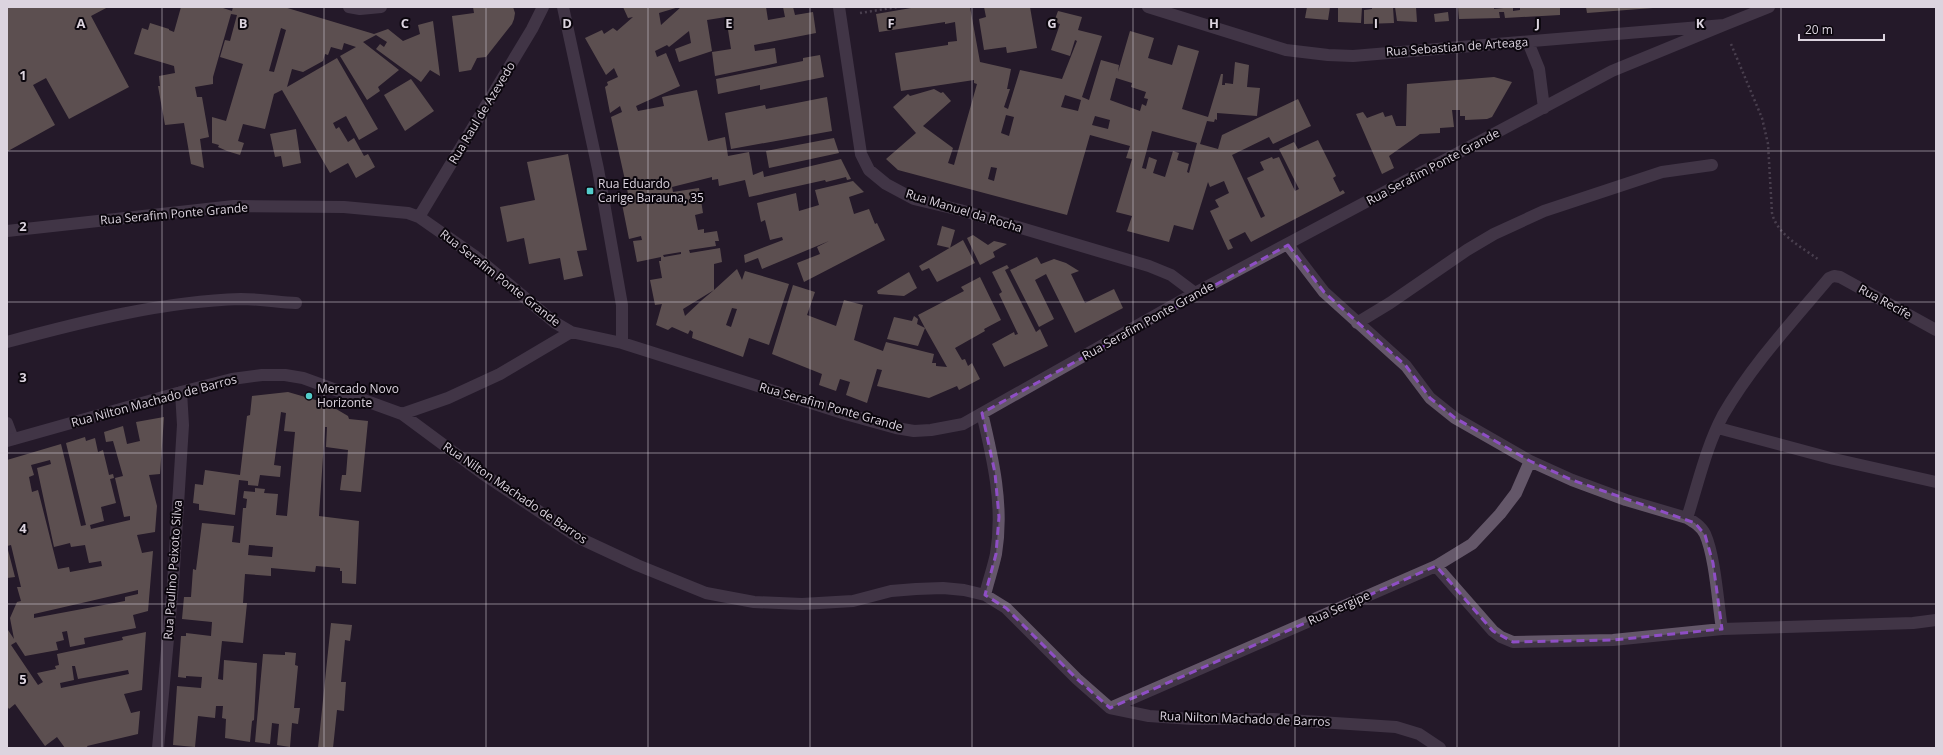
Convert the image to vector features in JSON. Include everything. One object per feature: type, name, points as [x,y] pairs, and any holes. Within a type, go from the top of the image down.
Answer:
[{"type":"street","points":[[349,7],[360,9],[381,7]]},
{"type":"street","name":"Rua Raul de Azevedo","points":[[419,217],[532,29],[543,7]]},
{"type":"street","points":[[563,7],[598,169],[622,304],[622,343]]},
{"type":"street","name":"Rua Sebastian de Arteaga","points":[[1148,7],[1286,50],[1328,55],[1353,56],[1724,25],[1769,7]]},
{"type":"street","name":"Rua Manuel da Rocha","points":[[839,12],[861,154],[869,170],[886,184],[914,199],[960,210],[1149,266],[1170,276],[1196,294]]},
{"type":"street","name":"Rua Serafim Ponte Grande","points":[[7,231],[234,206],[344,207],[408,213],[419,217],[476,257],[554,322],[571,332],[622,343],[849,415],[896,428],[914,431],[931,430],[962,424],[1196,294],[1414,176],[1612,72],[1724,25]]},
{"type":"street","points":[[1528,42],[1539,69],[1544,108]]},
{"type":"street","points":[[1357,323],[1390,303],[1494,234],[1544,211],[1662,172],[1712,165]]},
{"type":"street","points":[[1288,245],[1324,292],[1406,366],[1430,398],[1455,418],[1530,461],[1626,500],[1687,518],[1696,523],[1705,535],[1712,563],[1722,629]]},
{"type":"street","points":[[1687,518],[1712,440],[1723,416],[1763,357],[1829,278],[1834,276]]},
{"type":"street","name":"Rua Recife","points":[[1834,276],[1840,277],[1936,330]]},
{"type":"street","points":[[7,342],[138,312],[190,303],[242,299],[296,303]]},
{"type":"street","points":[[402,414],[448,398],[500,374],[571,332]]},
{"type":"street","name":"Rua Nilton Machado de Barros","points":[[10,440],[232,379],[262,375],[285,375],[319,382],[402,414],[483,474],[579,538],[651,571],[706,593],[754,602],[802,604],[853,602],[892,591],[943,588],[964,590],[985,596],[1006,608],[1076,680],[1110,708],[1149,716],[1192,719],[1273,719],[1396,727],[1419,734],[1440,748]]},
{"type":"street","name":"Rua Paulino Peixoto Silva","points":[[158,748],[174,576],[183,425],[181,392]]},
{"type":"street","points":[[982,413],[996,472],[999,517],[996,554],[985,596]]},
{"type":"street","points":[[7,423],[10,440]]},
{"type":"street","points":[[1718,428],[1834,459],[1936,482]]},
{"type":"street","name":"Rua Sergipe","points":[[1110,708],[1436,566],[1472,544],[1500,514],[1516,493],[1530,461]]},
{"type":"street","points":[[1436,566],[1493,630],[1501,637],[1513,642],[1613,640],[1722,629],[1913,623],[1936,620]]},
{"type":"path","points":[[839,12],[898,7]]},
{"type":"path","points":[[1724,25],[1762,118],[1768,144],[1772,213],[1774,223],[1780,231],[1821,261],[1834,276]]},
{"type":"highlighted area","points":[[1288,245],[1324,292],[1406,366],[1430,398],[1455,418],[1530,461],[1572,480],[1695,523],[1705,535],[1713,563],[1722,629],[1613,640],[1513,642],[1493,631],[1436,566],[1110,708],[1077,679],[1006,608],[985,595],[996,554],[999,517],[995,473],[982,413]]},
{"type":"building","points":[[7,7],[108,7],[91,16],[129,87],[69,119],[46,78],[33,85],[55,125],[8,151]]},
{"type":"building","points":[[181,7],[220,7],[232,11],[233,7],[284,7],[374,34],[388,29],[403,41],[420,34],[418,25],[433,21],[440,76],[430,70],[421,82],[376,49],[380,44],[384,47],[387,42],[376,35],[363,42],[399,70],[378,87],[380,91],[367,100],[340,56],[356,47],[344,43],[342,50],[331,47],[328,55],[325,54],[323,61],[303,72],[292,69],[287,87],[337,58],[378,129],[359,140],[346,116],[333,123],[336,129],[339,127],[348,142],[354,138],[364,156],[368,154],[375,167],[356,178],[348,163],[330,173],[282,90],[274,94],[265,129],[243,124],[238,141],[244,143],[240,155],[227,151],[218,147],[219,145],[212,143],[212,117],[226,121],[243,64],[220,57],[225,40],[230,41],[237,15],[231,14],[213,77],[213,84],[195,87],[197,97],[202,97],[209,137],[200,139],[204,168],[191,164],[184,123],[165,125],[158,86],[160,86],[159,76],[175,73],[174,66],[134,54],[142,28],[148,30],[150,23],[174,32]],"holes":[[[281,28],[286,30],[274,72],[269,71]]]},
{"type":"building","points":[[473,7],[513,7],[515,13],[514,19],[512,24],[486,57],[477,58],[471,70],[459,72],[452,16],[474,13]]},
{"type":"building","points":[[623,7],[679,7],[659,13],[661,25],[681,7],[766,7],[768,20],[785,17],[783,7],[793,7],[795,15],[813,12],[816,33],[754,45],[755,51],[775,48],[777,63],[715,76],[712,52],[731,49],[726,17],[707,20],[712,51],[679,62],[675,49],[691,43],[689,31],[669,47],[667,45],[655,51],[657,57],[666,53],[680,86],[636,106],[638,111],[664,106],[662,97],[697,90],[708,141],[725,137],[728,156],[749,152],[753,175],[763,171],[764,177],[841,159],[851,179],[847,180],[846,177],[826,182],[825,180],[749,197],[745,180],[719,186],[718,179],[712,180],[712,177],[672,187],[673,192],[699,188],[703,213],[695,215],[698,230],[704,229],[704,233],[717,231],[719,241],[715,241],[716,246],[689,250],[690,253],[720,248],[722,262],[714,264],[714,290],[737,269],[742,280],[745,271],[789,284],[769,345],[749,338],[743,357],[692,338],[693,332],[690,330],[688,334],[672,327],[668,330],[656,325],[662,304],[655,305],[650,280],[662,278],[659,261],[661,261],[661,257],[637,262],[633,241],[642,240],[641,236],[629,239],[621,199],[629,198],[611,117],[622,112],[620,106],[610,113],[605,87],[608,85],[607,82],[618,77],[614,68],[606,75],[585,38],[602,30],[604,34],[613,28],[617,31],[633,17],[628,18]],"holes":[[[681,252],[681,254],[664,257],[663,255]],[[714,290],[685,316],[683,309]],[[732,308],[737,309],[731,327],[726,325]]]},
{"type":"building","points":[[917,7],[970,7],[980,62],[1011,69],[1007,89],[1010,89],[1004,107],[1008,109],[1020,70],[1062,79],[1077,41],[1075,40],[1070,56],[1051,50],[1060,24],[1054,22],[1058,11],[1082,17],[1078,30],[1102,36],[1082,97],[1089,100],[1101,60],[1119,65],[1118,72],[1130,31],[1154,38],[1148,58],[1172,65],[1178,45],[1199,51],[1182,109],[1208,117],[1221,74],[1223,74],[1222,85],[1225,85],[1225,83],[1233,84],[1235,62],[1249,65],[1247,87],[1260,88],[1257,116],[1217,113],[1217,120],[1215,119],[1214,122],[1207,121],[1200,144],[1218,149],[1222,135],[1298,99],[1311,126],[1273,144],[1269,137],[1232,155],[1261,218],[1265,216],[1247,178],[1264,170],[1260,162],[1272,157],[1273,159],[1279,157],[1295,191],[1299,189],[1279,149],[1294,142],[1298,149],[1318,140],[1336,176],[1333,178],[1340,192],[1343,190],[1345,193],[1251,242],[1245,232],[1229,240],[1233,248],[1228,250],[1210,211],[1219,207],[1215,200],[1229,193],[1224,181],[1210,187],[1208,182],[1193,230],[1174,225],[1169,242],[1127,231],[1132,216],[1116,212],[1132,159],[1126,158],[1130,146],[1090,135],[1067,215],[898,170],[886,159],[916,133],[893,107],[908,94],[910,96],[934,89],[941,93],[943,92],[951,101],[923,126],[953,148],[948,163],[954,165],[977,84],[974,83],[974,80],[901,91],[895,53],[948,45],[948,42],[957,41],[955,22],[945,24],[945,22],[879,32],[876,14]],"holes":[[[1116,78],[1132,83],[1131,87],[1146,92],[1144,98],[1148,99],[1146,106],[1142,104],[1140,111],[1110,100]],[[1065,95],[1081,100],[1078,111],[1061,107]],[[1006,115],[1014,117],[1009,136],[1001,133]],[[1095,116],[1110,120],[1108,129],[1092,125]],[[1152,131],[1197,143],[1189,173],[1187,172],[1189,164],[1177,160],[1179,153],[1173,151],[1165,177],[1153,173],[1157,160],[1149,157],[1146,169],[1142,168]],[[991,167],[997,168],[994,181],[988,179]]]},
{"type":"building","points":[[984,7],[1030,7],[1037,48],[1007,53],[1006,47],[984,50],[979,19],[986,17]]},
{"type":"building","points":[[1307,7],[1330,7],[1328,20],[1305,18]]},
{"type":"building","points":[[1338,7],[1362,7],[1361,23],[1338,22]]},
{"type":"building","points":[[1372,7],[1393,7],[1394,23],[1364,24],[1364,10],[1372,9]]},
{"type":"building","points":[[1395,7],[1416,7],[1417,22],[1397,21]]},
{"type":"building","points":[[1458,7],[1494,7],[1494,9],[1513,7],[1513,11],[1520,10],[1520,7],[1560,7],[1560,15],[1505,18],[1504,12],[1499,12],[1500,18],[1459,19]]},
{"type":"building","points":[[1586,7],[1653,7],[1653,8],[1587,13]]},
{"type":"building","points":[[1448,12],[1449,21],[1435,22],[1434,14]]},
{"type":"building","points":[[820,55],[824,77],[760,90],[760,85],[718,94],[716,79],[803,61],[803,58]]},
{"type":"building","points":[[1494,77],[1512,82],[1492,117],[1487,119],[1465,120],[1465,116],[1460,116],[1460,110],[1452,110],[1454,127],[1440,128],[1440,133],[1420,134],[1389,156],[1394,168],[1382,174],[1356,114],[1363,112],[1367,118],[1383,112],[1385,117],[1392,115],[1396,126],[1406,126],[1407,84]]},
{"type":"building","points":[[411,79],[434,111],[405,131],[384,95]]},
{"type":"building","points":[[827,97],[832,131],[731,149],[725,113],[765,105],[766,109]]},
{"type":"building","points":[[296,129],[301,163],[283,167],[281,156],[275,157],[270,134]]},
{"type":"building","points":[[834,138],[839,153],[769,168],[766,151]]},
{"type":"building","points":[[568,154],[587,250],[577,251],[583,276],[564,280],[560,258],[529,264],[524,238],[507,242],[500,207],[535,200],[527,162]]},
{"type":"building","points":[[853,181],[864,192],[849,197],[854,214],[869,209],[875,224],[877,223],[885,240],[804,282],[797,263],[820,254],[817,247],[829,241],[762,269],[758,258],[745,263],[744,255],[783,240],[782,237],[770,240],[765,220],[761,222],[757,203],[796,193],[799,211],[819,205],[815,190]]},
{"type":"building","points":[[942,226],[955,230],[950,248],[937,245]]},
{"type":"building","points":[[973,235],[988,245],[994,241],[1007,244],[993,252],[995,257],[980,265],[967,238]]},
{"type":"building","points":[[963,240],[975,263],[937,282],[929,268],[922,271],[919,266]]},
{"type":"building","points":[[1037,257],[1041,264],[1054,259],[1066,263],[1079,271],[1071,274],[1085,303],[1114,289],[1123,308],[1075,333],[1046,274],[1035,280],[1054,319],[1039,327],[1010,270]]},
{"type":"building","points":[[1007,265],[1009,268],[1005,270],[1036,332],[1040,329],[1048,346],[1004,367],[992,344],[1014,332],[1015,335],[1018,334],[999,294],[1002,292],[992,272]]},
{"type":"building","points":[[909,272],[917,288],[904,296],[878,294],[877,291]]},
{"type":"building","points":[[980,277],[1001,320],[955,348],[962,360],[965,359],[968,366],[972,363],[980,379],[959,390],[957,386],[929,398],[877,386],[882,370],[877,369],[867,403],[846,395],[850,382],[840,379],[836,391],[819,385],[822,374],[772,354],[793,285],[815,292],[807,315],[836,326],[844,300],[863,305],[854,340],[883,351],[886,342],[934,354],[932,363],[936,363],[936,366],[947,367],[918,315],[964,291],[961,287]]},
{"type":"building","points":[[914,316],[918,319],[917,324],[925,328],[918,346],[887,339],[894,317],[912,321]]},
{"type":"building","points":[[288,392],[326,403],[348,416],[349,419],[368,421],[361,492],[340,490],[342,475],[346,475],[348,450],[326,447],[327,427],[325,427],[319,516],[359,521],[356,584],[342,583],[342,571],[340,571],[340,568],[316,566],[315,572],[271,568],[271,576],[245,574],[243,603],[247,603],[243,643],[222,641],[218,679],[223,680],[224,660],[257,663],[254,720],[252,721],[250,742],[225,738],[226,719],[222,718],[223,706],[216,706],[215,718],[198,716],[195,747],[173,745],[177,686],[201,688],[202,677],[178,677],[181,636],[186,636],[186,633],[211,636],[212,622],[182,619],[184,597],[191,597],[193,569],[196,570],[202,523],[234,526],[232,542],[240,543],[243,508],[246,508],[247,499],[243,498],[244,491],[255,492],[255,488],[265,489],[264,493],[278,494],[276,515],[287,516],[295,432],[284,431],[286,413],[281,412],[274,465],[281,466],[280,477],[260,475],[258,486],[248,485],[248,481],[239,480],[235,515],[199,510],[199,504],[193,503],[195,484],[203,485],[205,470],[240,475],[247,416],[250,415],[252,396]],"holes":[[[249,545],[273,547],[272,557],[248,555]]]},
{"type":"building","points":[[164,417],[160,474],[149,475],[157,506],[155,532],[137,535],[142,553],[153,551],[148,611],[133,615],[136,628],[84,638],[85,644],[70,647],[67,631],[62,632],[64,640],[56,642],[58,650],[25,656],[16,642],[11,645],[38,685],[43,682],[37,673],[56,669],[55,666],[59,665],[57,654],[123,640],[122,637],[146,632],[142,690],[124,694],[131,713],[140,711],[138,734],[87,746],[88,748],[65,748],[57,737],[45,746],[15,704],[9,709],[7,706],[7,632],[8,630],[14,639],[10,618],[17,602],[21,601],[17,587],[21,587],[11,545],[7,546],[7,460],[61,444],[81,526],[86,525],[66,443],[85,437],[86,441],[95,438],[98,452],[103,450],[109,475],[113,474],[114,478],[110,479],[116,503],[101,507],[104,521],[90,525],[91,529],[130,520],[130,516],[124,517],[115,478],[123,476],[113,441],[106,442],[104,432],[123,426],[127,444],[140,441],[136,422]],"holes":[[[50,460],[51,464],[37,468],[54,547],[70,543],[71,547],[85,545],[89,563],[101,561],[102,566],[70,572],[69,567],[58,569],[38,490],[32,492],[29,477],[34,475],[31,465]],[[138,590],[138,594],[125,597],[125,601],[34,618],[34,614]],[[72,666],[75,666],[78,679],[128,670],[129,674],[61,688],[60,683],[74,680]]]},
{"type":"building","points":[[7,546],[15,577],[7,578]]},
{"type":"building","points":[[331,623],[352,625],[350,641],[345,640],[341,682],[346,682],[344,711],[337,710],[333,748],[318,748]]},
{"type":"building","points":[[285,652],[296,653],[295,665],[298,666],[294,708],[300,708],[298,724],[292,723],[290,747],[277,745],[279,724],[272,723],[270,744],[255,742],[263,654],[285,655]]},
{"type":"place","name":"Rua Eduardo Carige Barauna, 35","points":[[590,191]]},
{"type":"place","name":"Mercado Novo Horizonte","points":[[309,396]]}]
